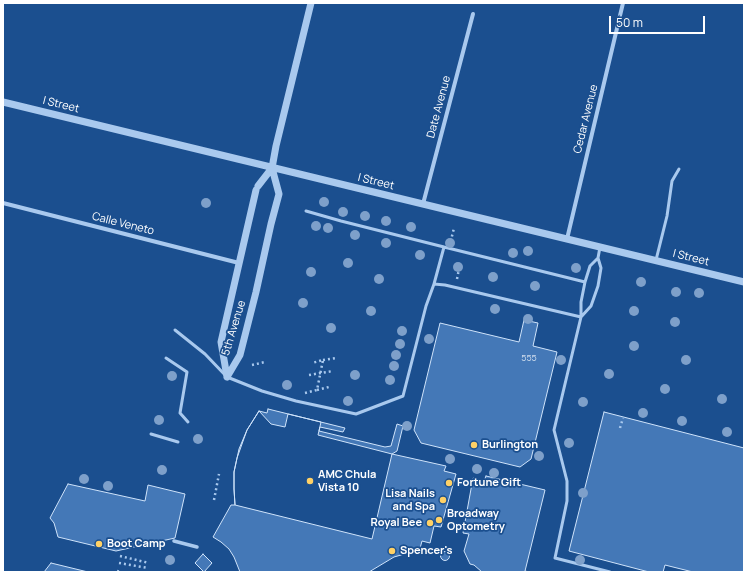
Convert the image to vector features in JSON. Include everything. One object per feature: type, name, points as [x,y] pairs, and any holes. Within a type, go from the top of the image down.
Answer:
[{"type":"street","name":"5th Avenue","points":[[227,377],[240,355],[279,194],[272,168],[311,3]]},
{"type":"street","name":"Cedar Avenue","points":[[567,239],[623,3]]},
{"type":"street","name":"Date Avenue","points":[[423,204],[473,14]]},
{"type":"street","name":"I Street","points":[[3,102],[744,282]]},
{"type":"street","name":"5th Avenue","points":[[227,377],[222,342],[239,263],[257,188],[272,168]]},
{"type":"street","name":"Calle Veneto","points":[[3,203],[239,263]]},
{"type":"street","points":[[174,541],[197,547]]},
{"type":"lane","points":[[656,260],[672,181],[679,168]]},
{"type":"lane","points":[[306,211],[585,282]]},
{"type":"lane","points":[[174,330],[205,354],[227,377],[262,391],[296,401],[356,414],[403,396],[426,306],[434,284],[444,247]]},
{"type":"lane","points":[[581,317],[591,306],[598,286],[601,268],[598,258],[600,247]]},
{"type":"lane","points":[[598,258],[590,266],[585,282],[581,302],[581,317],[554,430],[567,482],[567,501],[555,558],[610,572]]},
{"type":"lane","points":[[434,284],[445,285],[581,317]]},
{"type":"lane","points":[[166,358],[187,372],[180,413],[188,422]]},
{"type":"lane","points":[[151,434],[178,442]]},
{"type":"path","points":[[454,228],[451,240],[456,242]]},
{"type":"path","points":[[457,280],[459,269]]},
{"type":"path","points":[[312,363],[336,358]]},
{"type":"path","points":[[317,390],[323,360]]},
{"type":"path","points":[[252,365],[265,362]]},
{"type":"path","points":[[309,376],[332,371]]},
{"type":"path","points":[[305,393],[329,387]]},
{"type":"path","points":[[620,428],[623,418]]},
{"type":"path","points":[[214,500],[219,474]]},
{"type":"path","points":[[120,556],[149,563]]},
{"type":"path","points":[[119,563],[148,568]]},
{"type":"path","points":[[117,570],[121,572]]},
{"type":"building","points":[[524,320],[538,323],[533,346],[557,352],[531,459],[520,467],[421,443],[414,430],[440,323],[519,342]]},
{"type":"building","points":[[268,409],[345,428],[343,432],[320,427],[319,431],[385,447],[391,446],[397,424],[403,426],[397,451],[392,454],[446,466],[444,471],[456,474],[441,527],[434,526],[430,543],[422,541],[419,552],[415,551],[394,557],[369,572],[240,572],[229,549],[213,537],[231,505],[235,505],[234,472],[239,449],[247,430],[259,411],[267,413]]},
{"type":"building","name":"AMC Chula Vista 10","points":[[259,411],[271,424],[285,427],[288,414],[321,422],[318,435],[392,454],[372,539],[235,505],[234,472],[237,458],[247,430]]},
{"type":"building","points":[[604,412],[744,448],[744,572],[693,572],[665,565],[663,572],[649,572],[569,551]]},
{"type":"building","points":[[486,476],[545,490],[525,571],[529,572],[482,572],[474,565],[470,564],[464,551],[469,534],[463,533],[473,478],[484,481]]},
{"type":"building","points":[[68,484],[145,501],[148,485],[185,494],[175,538],[116,551],[58,537],[54,523],[50,518]]},
{"type":"building","points":[[443,552],[447,552],[449,556],[447,560],[443,560],[441,558],[441,554]]},
{"type":"building","points":[[203,554],[212,563],[204,572],[195,563]]},
{"type":"building","points":[[51,563],[88,572],[44,572]]},
{"type":"place","name":"Burlington","points":[[474,445]]},
{"type":"place","name":"AMC Chula Vista 10","points":[[310,481]]},
{"type":"place","name":"Fortune Gift","points":[[449,483]]},
{"type":"place","name":"Lisa Nails and Spa","points":[[443,500]]},
{"type":"place","name":"Broadway Optometry","points":[[439,520]]},
{"type":"place","name":"Royal Bee","points":[[430,523]]},
{"type":"place","name":"Boot Camp","points":[[99,544]]},
{"type":"place","name":"Spencer's","points":[[392,551]]}]
